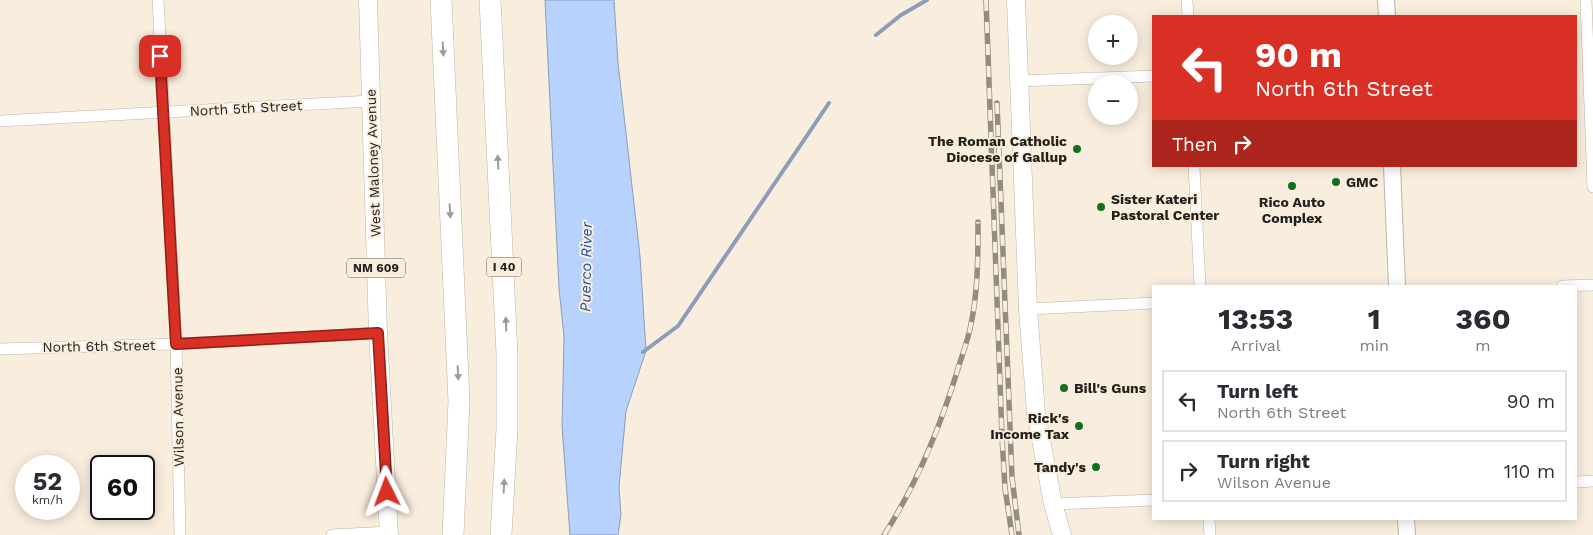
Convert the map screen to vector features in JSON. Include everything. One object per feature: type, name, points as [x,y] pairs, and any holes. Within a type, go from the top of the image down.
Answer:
[{"type":"highway","points":[[440,0],[459,401],[453,535]]},
{"type":"highway","name":"I 40","points":[[490,0],[507,354],[507,428],[501,535]]},
{"type":"main road","name":"West Maloney Avenue","points":[[368,0],[378,333],[389,533]]},
{"type":"main road","points":[[1016,0],[1028,309],[1036,413],[1053,504],[1062,535]]},
{"type":"main road","points":[[1386,0],[1387,15]]},
{"type":"main road","points":[[1392,167],[1397,285]]},
{"type":"main road","points":[[1406,520],[1407,535]]},
{"type":"street","name":"Wilson Avenue","points":[[158,0],[176,344],[180,535]]},
{"type":"street","points":[[1187,0],[1188,15]]},
{"type":"street","points":[[1586,0],[1586,58],[1593,188]]},
{"type":"street","points":[[1019,81],[1152,76]]},
{"type":"street","name":"North 5th Street","points":[[0,121],[371,101]]},
{"type":"street","points":[[1194,167],[1200,285]]},
{"type":"street","points":[[1577,286],[1593,285]]},
{"type":"street","points":[[1028,309],[1152,303]]},
{"type":"street","name":"North 6th Street","points":[[0,349],[176,344],[378,333]]},
{"type":"street","points":[[1577,482],[1593,481]]},
{"type":"street","points":[[1053,504],[1152,500]]},
{"type":"street","points":[[1209,520],[1210,535]]},
{"type":"street","points":[[332,535],[389,533]]},
{"type":"water","name":"Puerco River","points":[[545,0],[614,0],[618,63],[640,256],[646,351],[626,411],[619,487],[621,515],[618,535],[570,535],[562,426],[564,337],[559,288]]},
{"type":"waterway","points":[[876,35],[901,15],[927,0]]},
{"type":"waterway","points":[[643,352],[678,326],[829,103]]},
{"type":"railway","points":[[986,0],[1002,437],[1005,488],[1012,535]]},
{"type":"railway","points":[[997,103],[1012,477],[1019,535]]},
{"type":"railway","points":[[884,535],[907,496],[926,456],[943,415],[967,340],[973,316],[976,289],[978,222]]},
{"type":"place","name":"The Roman Catholic Diocese of Gallup","points":[[1077,149]]},
{"type":"place","name":"GMC","points":[[1336,182]]},
{"type":"place","name":"Rico Auto Complex","points":[[1292,186]]},
{"type":"place","name":"Sister Kateri Pastoral Center","points":[[1101,207]]},
{"type":"place","name":"Bill's Guns","points":[[1064,388]]},
{"type":"place","name":"Rick's Income Tax","points":[[1079,426]]},
{"type":"place","name":"Tandy's","points":[[1096,467]]},
{"type":"route","points":[[160,56],[176,344],[378,333],[387,492]]}]
